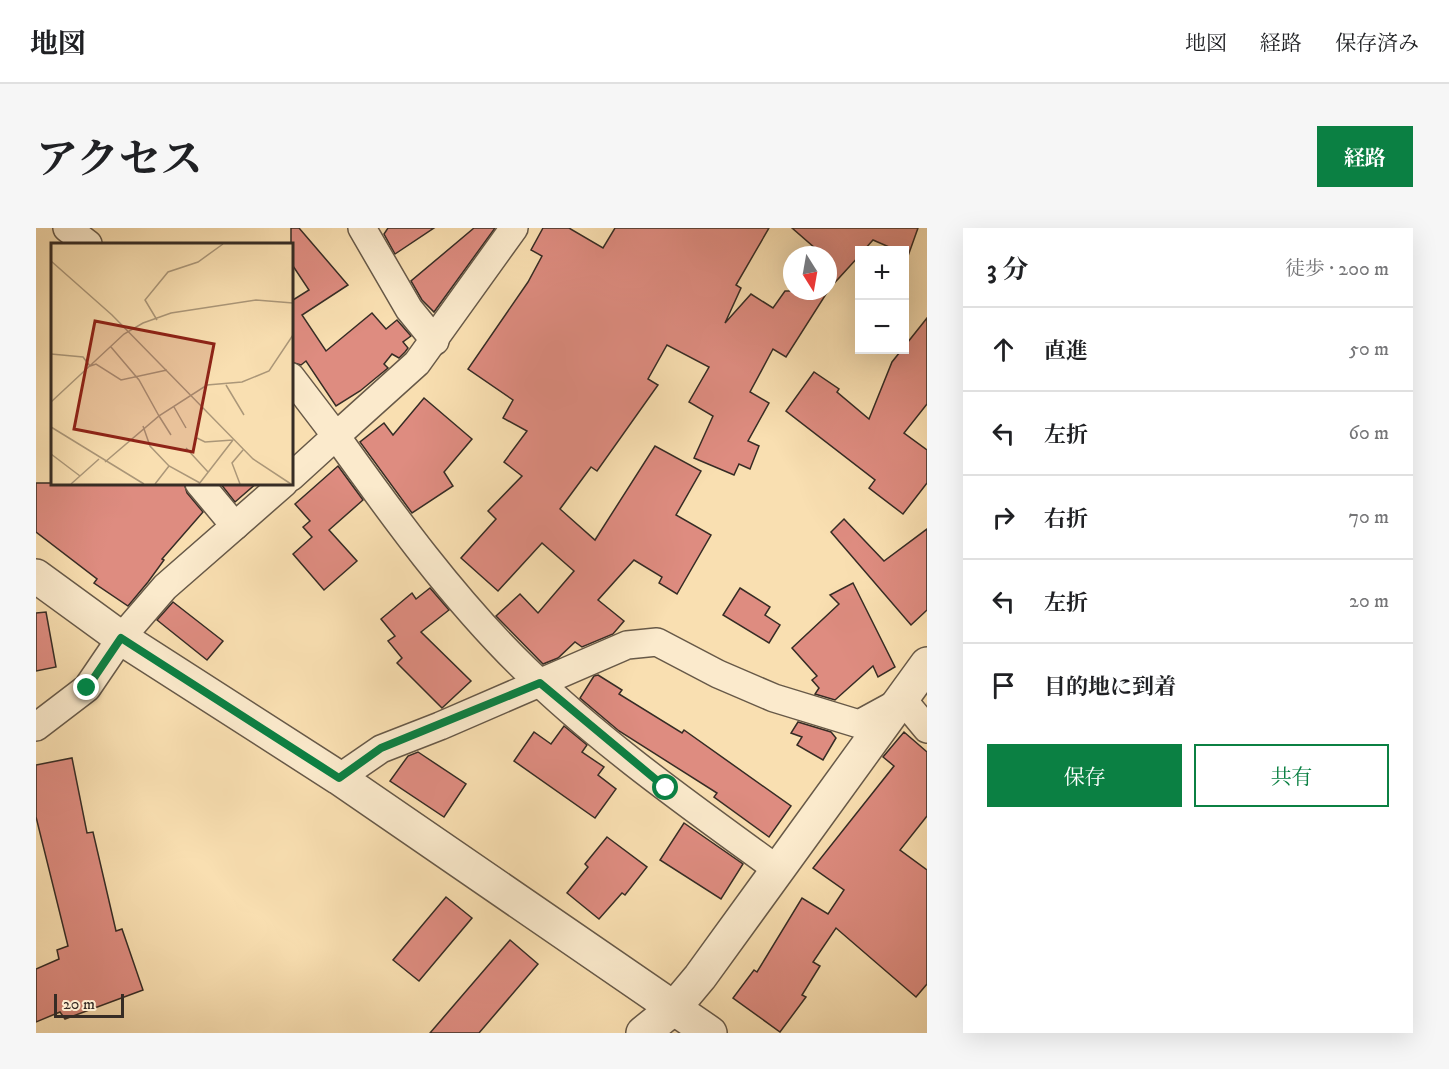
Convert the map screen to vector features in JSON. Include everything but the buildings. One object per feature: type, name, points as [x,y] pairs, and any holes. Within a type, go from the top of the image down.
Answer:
[{"type":"street","points":[[67,228],[87,243]]},
{"type":"street","points":[[363,228],[409,309],[435,341]]},
{"type":"street","points":[[292,476],[417,363],[514,228]]},
{"type":"street","points":[[292,378],[336,436],[379,499],[433,567],[496,638],[540,683],[666,788],[778,870]]},
{"type":"street","points":[[200,484],[235,526]]},
{"type":"street","points":[[36,727],[87,688],[121,638],[165,587],[283,484]]},
{"type":"street","points":[[36,576],[121,638],[339,778],[711,1033]]},
{"type":"street","points":[[339,778],[381,748],[627,645],[657,642],[718,674],[774,698],[859,724],[903,700]]},
{"type":"street","points":[[643,1033],[674,1008],[778,870],[927,664]]},
{"type":"street","points":[[903,700],[927,729]]},
{"type":"route","points":[[87,688],[121,638],[339,778],[381,748],[440,726],[465,713],[540,683],[666,788]]}]
